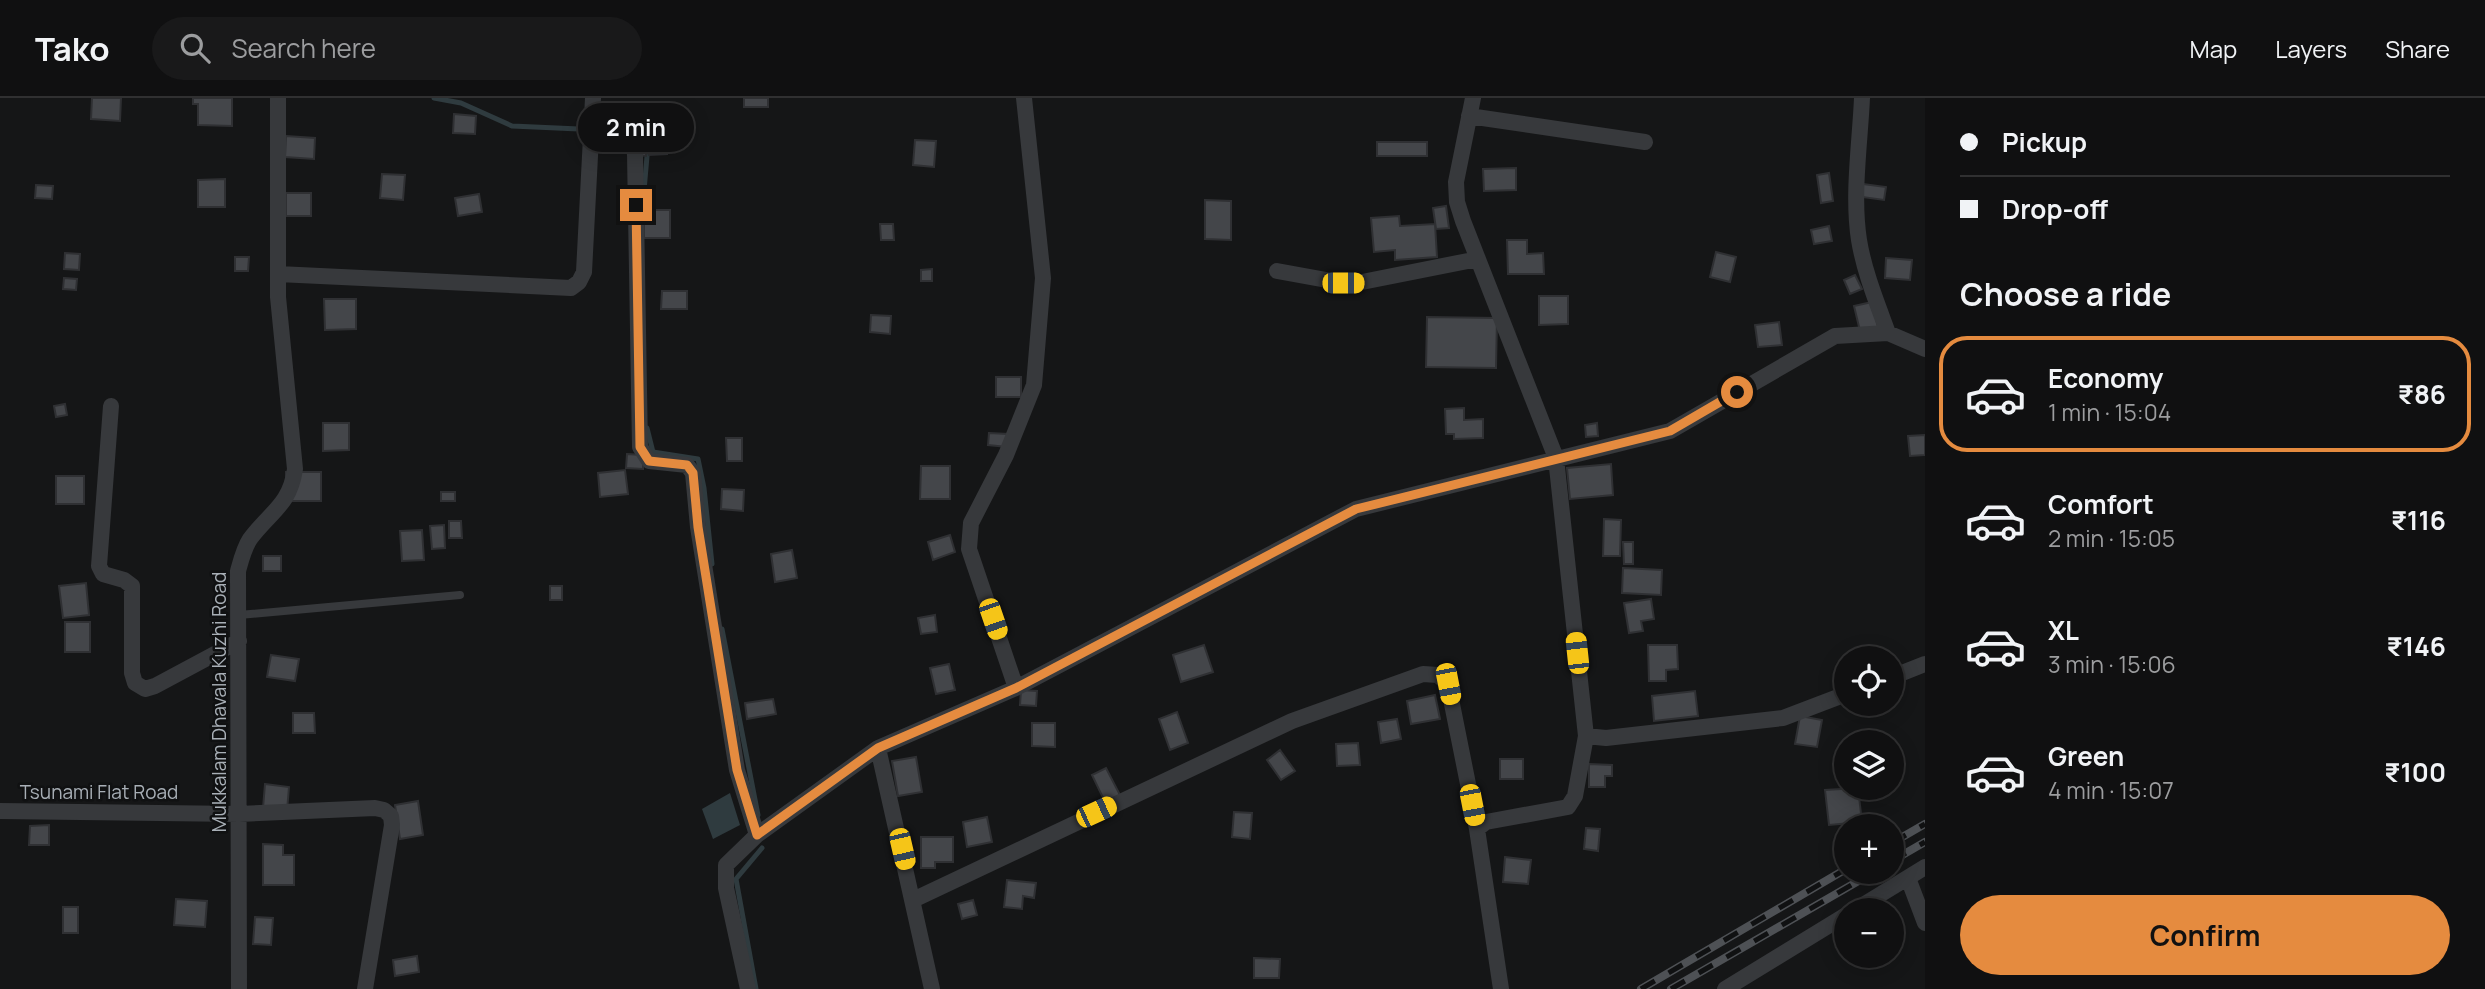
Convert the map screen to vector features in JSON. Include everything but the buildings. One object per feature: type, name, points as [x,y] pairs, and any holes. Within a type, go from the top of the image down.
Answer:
[{"type":"street","name":"Mukkalam Dhavala Kuzhi Road","points":[[239,989],[238,571],[250,540],[288,497],[295,469],[278,274],[278,98]]},
{"type":"street","points":[[278,274],[571,288],[579,282],[584,272],[593,98]]},
{"type":"street","points":[[1016,688],[969,549],[969,536],[971,523],[1006,455],[1034,385],[1043,278],[1024,98]]},
{"type":"street","points":[[1473,98],[1456,183],[1457,192],[1463,221],[1556,458],[1586,736],[1575,796],[1568,807],[1486,822],[1477,829]]},
{"type":"street","points":[[1863,98],[1856,216],[1858,239],[1888,333]]},
{"type":"street","points":[[1469,116],[1645,142]]},
{"type":"street","points":[[592,138],[625,141],[633,145],[635,153],[640,447],[649,461],[687,465],[693,473],[698,527],[737,770],[757,835]]},
{"type":"street","points":[[1276,271],[1357,283],[1478,259]]},
{"type":"street","points":[[748,989],[726,888],[726,865],[757,835],[878,748],[1016,688],[1356,509],[1670,431],[1835,336],[1888,333],[1925,349]]},
{"type":"street","points":[[111,406],[100,566],[103,575],[124,580],[132,586],[132,673],[135,683],[145,689],[155,686],[239,641]]},
{"type":"street","points":[[1904,672],[1925,664]]},
{"type":"street","points":[[914,900],[1292,720],[1423,674],[1438,675],[1448,684],[1477,829],[1501,989]]},
{"type":"street","points":[[1586,736],[1606,738],[1783,718],[1834,699]]},
{"type":"street","points":[[878,748],[932,989]]},
{"type":"street","name":"Tsunami Flat Road","points":[[0,811],[239,814],[375,808],[384,810],[391,816],[392,825],[365,989]]},
{"type":"street","points":[[1875,898],[1925,867]]},
{"type":"street","points":[[1908,878],[1925,923]]},
{"type":"street","points":[[1725,989],[1834,922]]},
{"type":"lane","points":[[239,615],[460,595]]},
{"type":"shaded area","points":[[730,793],[740,825],[713,839],[702,809]]},
{"type":"waterway","points":[[434,98],[461,103],[512,126],[579,129]]},
{"type":"waterway","points":[[605,131],[618,131],[626,135]]},
{"type":"waterway","points":[[641,142],[648,145],[643,202]]},
{"type":"waterway","points":[[647,428],[653,452],[698,459],[704,488],[712,564]]},
{"type":"waterway","points":[[722,629],[758,815]]},
{"type":"waterway","points":[[756,989],[736,879],[762,848]]},
{"type":"railway","points":[[1904,836],[1925,824]]},
{"type":"railway","points":[[1904,854],[1925,842]]},
{"type":"railway","points":[[1641,989],[1834,876]]},
{"type":"railway","points":[[1671,989],[1853,884]]},
{"type":"route","points":[[636,205],[640,447],[649,461],[687,465],[693,473],[698,527],[737,770],[757,835],[878,748],[1016,688],[1356,509],[1670,431],[1737,392]]}]
